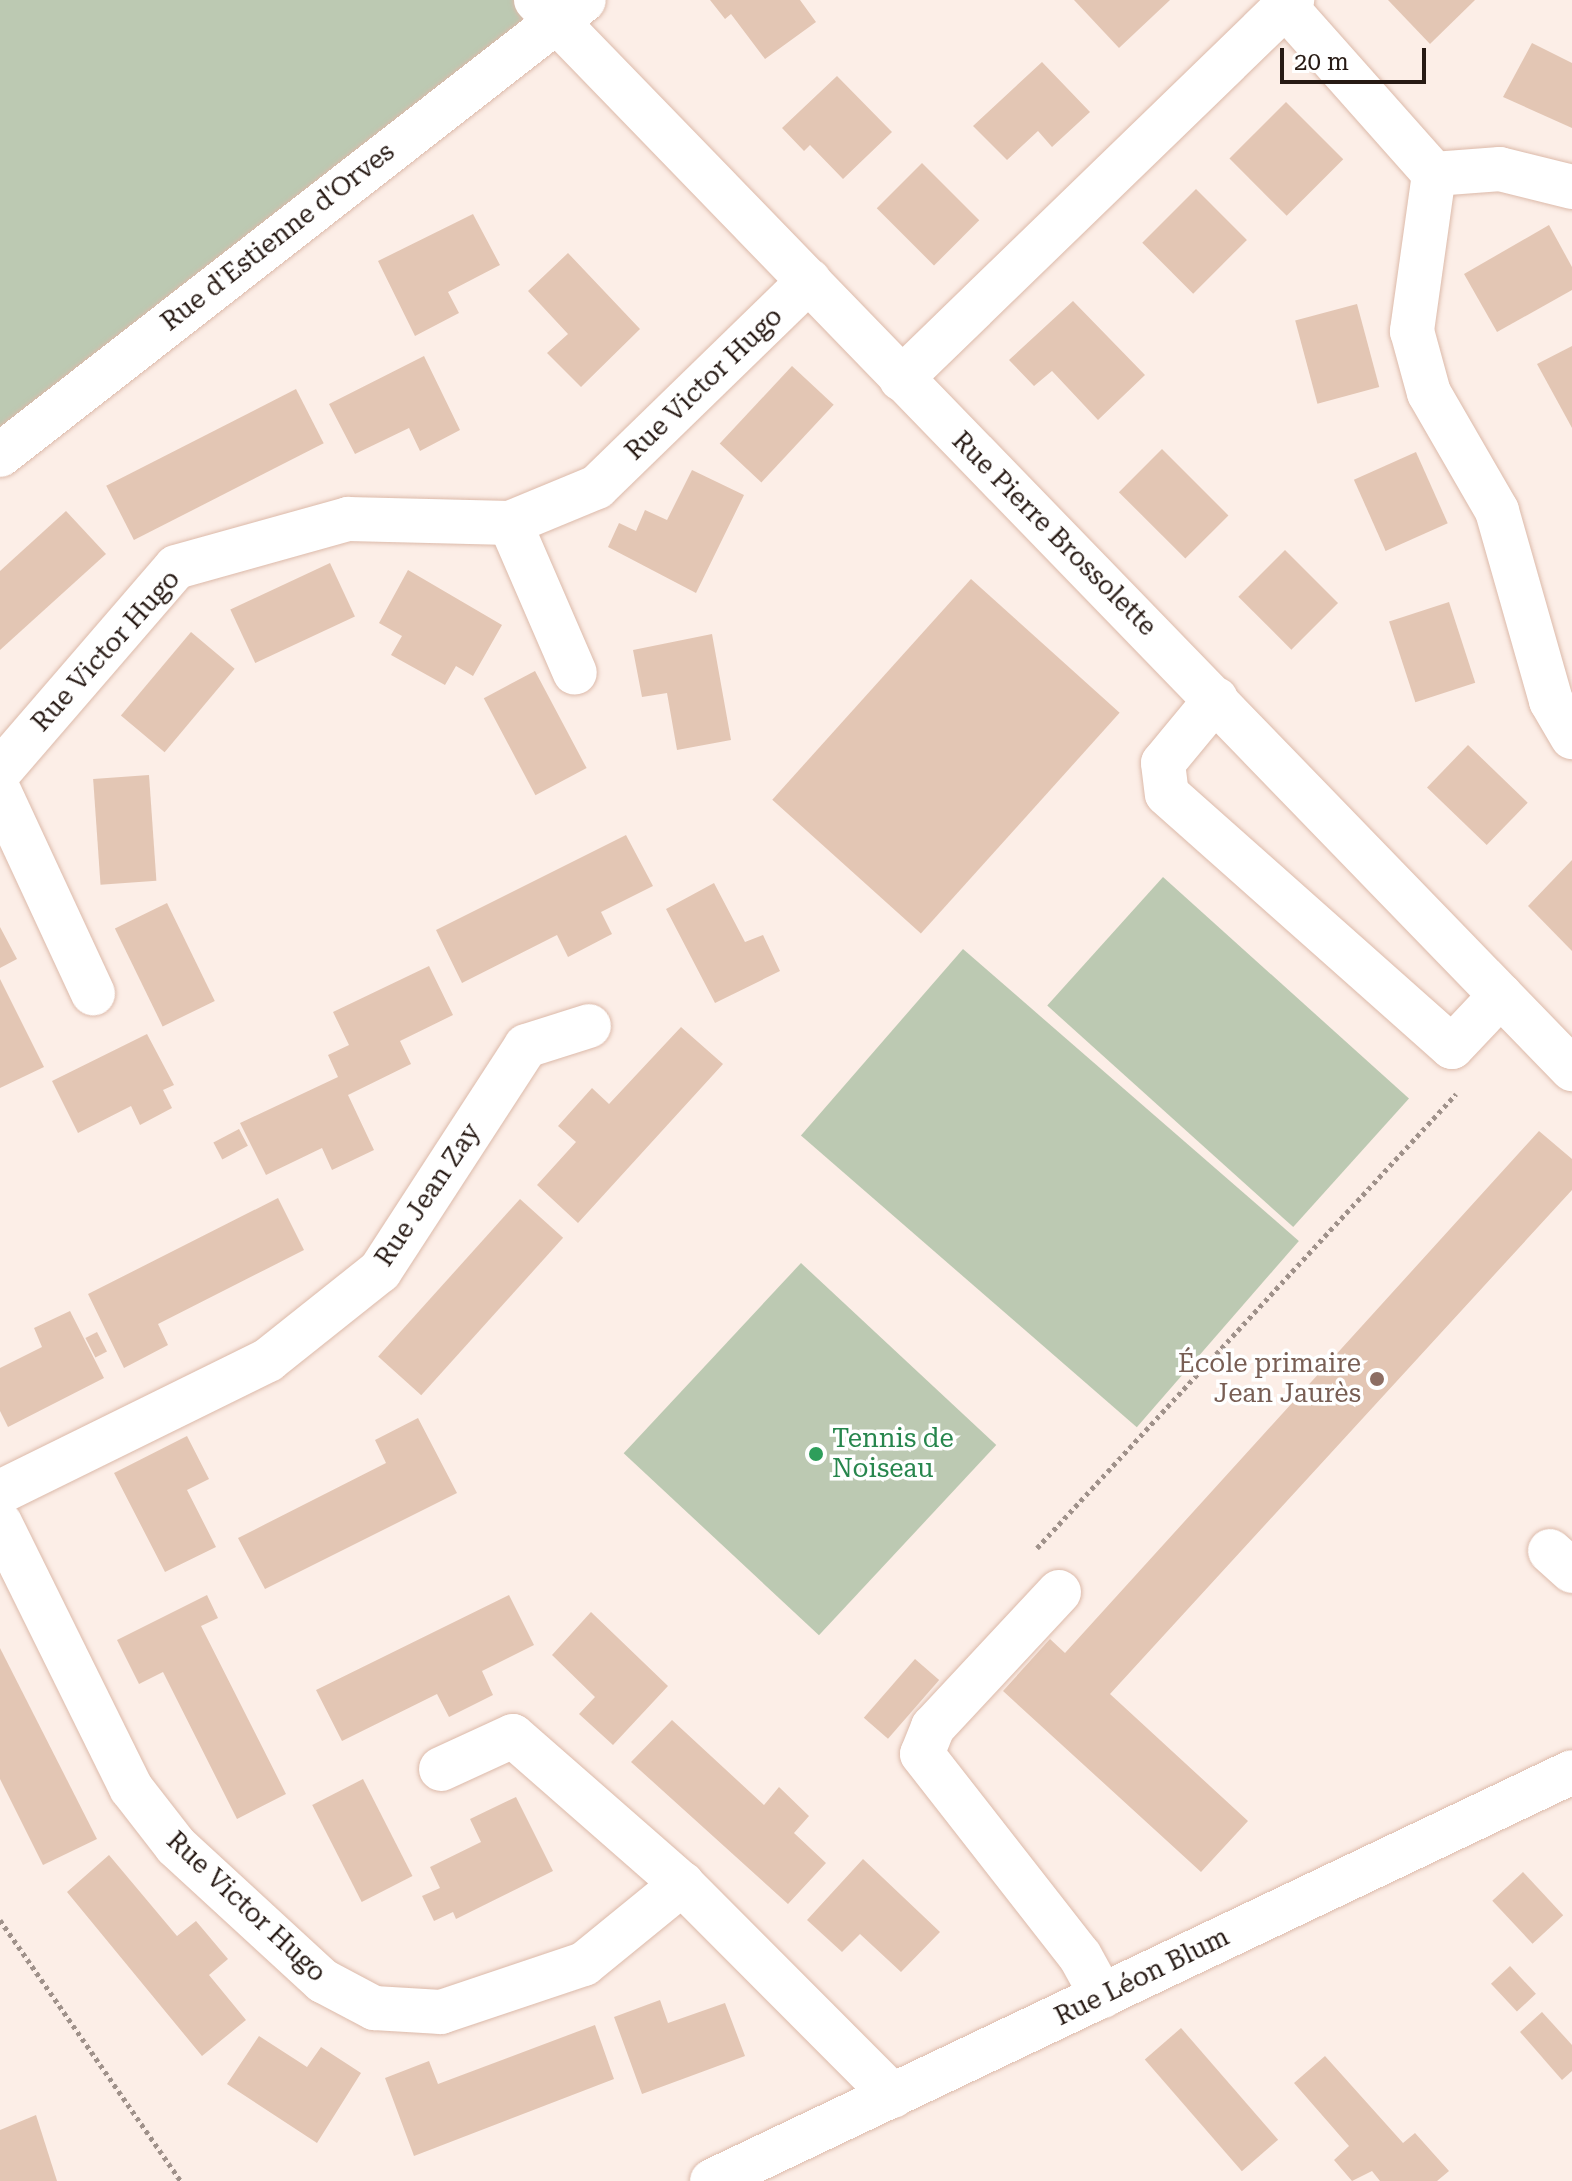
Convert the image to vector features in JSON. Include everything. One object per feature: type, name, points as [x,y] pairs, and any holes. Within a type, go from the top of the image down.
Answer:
[{"type":"street","points":[[901,379],[1289,3],[1434,174],[1412,331],[1429,393],[1497,511],[1551,701],[1572,737]]},
{"type":"street","name":"Rue Pierre Brossolette","points":[[559,6],[901,379],[1216,699],[1572,1069]]},
{"type":"street","name":"Rue d'Estienne d'Orves","points":[[0,455],[559,6]]},
{"type":"street","points":[[1434,174],[1500,169],[1572,187]]},
{"type":"street","name":"Rue Victor Hugo","points":[[0,771],[176,567],[348,519],[510,523],[597,487],[809,281]]},
{"type":"street","points":[[510,523],[575,673]]},
{"type":"street","points":[[1216,699],[1163,763],[1167,794],[1452,1047],[1501,995]]},
{"type":"street","points":[[0,793],[93,993]]},
{"type":"street","name":"Rue Jean Zay","points":[[0,1492],[268,1360],[368,1281],[380,1271],[526,1046],[589,1026]]},
{"type":"street","name":"Rue Victor Hugo","points":[[0,1523],[131,1788],[176,1846],[323,1981],[374,2008],[441,2012],[584,1964],[682,1884]]},
{"type":"street","points":[[1059,1592],[933,1727],[922,1754],[1080,1956],[1102,1996]]},
{"type":"street","points":[[441,1769],[513,1736],[682,1884],[893,2096]]},
{"type":"street","name":"Rue Léon Blum","points":[[712,2181],[1572,1772]]},
{"type":"path","points":[[1035,1550],[1461,1089]]},
{"type":"path","points":[[0,1920],[181,2181]]},
{"type":"green space","points":[[0,0],[536,0],[556,19],[0,455]]},
{"type":"green space","points":[[1163,877],[1409,1098],[1293,1227],[1047,1006]]},
{"type":"green space","points":[[963,949],[1299,1241],[1137,1427],[801,1135]]},
{"type":"green space","name":"Tennis de Noiseau","points":[[801,1263],[996,1445],[819,1635],[624,1453]]},
{"type":"building","points":[[710,0],[800,0],[816,22],[765,59],[731,14],[725,19]]},
{"type":"building","points":[[1074,0],[1170,0],[1119,48]]},
{"type":"building","points":[[1388,0],[1475,0],[1430,44]]},
{"type":"building","points":[[1532,43],[1572,63],[1572,128],[1503,97]]},
{"type":"building","points":[[1042,62],[1090,112],[1052,147],[1038,131],[1007,160],[973,126]]},
{"type":"building","points":[[837,76],[892,132],[843,179],[810,145],[804,151],[782,128]]},
{"type":"building","points":[[1286,102],[1343,159],[1287,216],[1229,159]]},
{"type":"building","points":[[922,163],[979,220],[934,266],[877,208]]},
{"type":"building","points":[[1196,189],[1247,240],[1193,294],[1142,243]]},
{"type":"building","points":[[473,214],[500,265],[448,292],[459,313],[415,336],[378,261]]},
{"type":"building","points":[[1549,225],[1572,267],[1572,290],[1497,332],[1464,274]]},
{"type":"building","points":[[568,253],[640,329],[581,387],[547,353],[568,334],[528,291]]},
{"type":"building","points":[[1073,301],[1145,375],[1098,420],[1052,371],[1034,386],[1009,360]]},
{"type":"building","points":[[1357,304],[1379,387],[1317,404],[1295,321]]},
{"type":"building","points":[[1572,346],[1572,428],[1537,364]]},
{"type":"building","points":[[424,356],[460,430],[420,451],[409,428],[355,454],[329,404]]},
{"type":"building","points":[[792,366],[834,405],[761,482],[720,444]]},
{"type":"building","points":[[296,389],[324,443],[134,540],[106,486]]},
{"type":"building","points":[[1162,449],[1228,515],[1185,559],[1119,492]]},
{"type":"building","points":[[1416,452],[1448,523],[1386,551],[1354,480]]},
{"type":"building","points":[[692,470],[744,495],[696,593],[608,547],[619,523],[636,531],[645,510],[667,520]]},
{"type":"building","points":[[66,511],[106,554],[0,650],[0,571]]},
{"type":"building","points":[[1285,550],[1338,603],[1291,650],[1238,597]]},
{"type":"building","points":[[330,563],[355,616],[255,663],[230,609]]},
{"type":"building","points":[[408,570],[502,625],[473,676],[456,666],[445,685],[391,655],[402,636],[379,623]]},
{"type":"building","points":[[971,579],[1120,713],[921,934],[772,800]]},
{"type":"building","points":[[1449,602],[1475,683],[1415,702],[1389,621]]},
{"type":"building","points":[[191,632],[235,669],[165,752],[121,715]]},
{"type":"building","points":[[712,634],[731,740],[677,750],[667,693],[642,697],[633,650]]},
{"type":"building","points":[[535,671],[587,768],[535,795],[484,698]]},
{"type":"building","points":[[1468,745],[1528,803],[1487,845],[1427,787]]},
{"type":"building","points":[[149,775],[156,881],[101,885],[93,779]]},
{"type":"building","points":[[626,835],[653,886],[601,912],[612,934],[568,957],[557,935],[462,983],[436,930]]},
{"type":"building","points":[[1572,860],[1572,951],[1528,906]]},
{"type":"building","points":[[714,883],[745,942],[763,935],[780,971],[715,1003],[666,909]]},
{"type":"building","points":[[167,903],[215,1001],[163,1026],[115,928]]},
{"type":"building","points":[[0,927],[17,959],[0,968]]},
{"type":"building","points":[[429,966],[453,1015],[400,1041],[411,1064],[348,1095],[374,1150],[332,1170],[322,1148],[266,1175],[240,1123],[338,1077],[328,1055],[349,1045],[333,1012]]},
{"type":"building","points":[[0,979],[44,1067],[0,1088]]},
{"type":"building","points":[[681,1027],[723,1064],[578,1223],[537,1185],[576,1142],[558,1126],[592,1088],[609,1104]]},
{"type":"building","points":[[147,1034],[174,1085],[163,1090],[172,1108],[140,1125],[131,1106],[78,1133],[52,1081]]},
{"type":"building","points":[[239,1129],[248,1146],[222,1159],[213,1143]]},
{"type":"building","points":[[1539,1131],[1572,1159],[1572,1190],[1110,1694],[1248,1821],[1201,1872],[1003,1691],[1050,1639],[1065,1653]]},
{"type":"building","points":[[278,1198],[304,1250],[158,1324],[168,1345],[124,1368],[88,1294]]},
{"type":"building","points":[[520,1199],[563,1238],[421,1395],[378,1357]]},
{"type":"building","points":[[70,1311],[104,1378],[8,1427],[0,1411],[0,1368],[42,1347],[34,1328]]},
{"type":"building","points":[[97,1332],[107,1352],[95,1358],[85,1338]]},
{"type":"building","points":[[418,1418],[457,1493],[265,1589],[238,1538],[386,1463],[375,1440]]},
{"type":"building","points":[[187,1436],[209,1479],[187,1490],[216,1547],[165,1572],[114,1473]]},
{"type":"building","points":[[207,1595],[218,1618],[201,1626],[286,1794],[237,1819],[163,1672],[139,1684],[117,1640]]},
{"type":"building","points":[[509,1595],[534,1645],[482,1671],[493,1695],[449,1717],[437,1694],[342,1741],[316,1690]]},
{"type":"building","points":[[591,1612],[668,1686],[613,1745],[579,1714],[595,1697],[552,1655]]},
{"type":"building","points":[[0,1648],[97,1839],[43,1865],[0,1779]]},
{"type":"building","points":[[915,1659],[939,1680],[888,1739],[864,1718]]},
{"type":"building","points":[[672,1720],[764,1805],[779,1787],[809,1816],[794,1833],[826,1863],[788,1904],[631,1762]]},
{"type":"building","points":[[363,1779],[412,1876],[362,1902],[312,1805]]},
{"type":"building","points":[[516,1797],[553,1871],[456,1919],[453,1912],[434,1921],[422,1896],[440,1888],[430,1867],[481,1842],[470,1819]]},
{"type":"building","points":[[109,1855],[177,1936],[196,1921],[228,1959],[209,1975],[246,2020],[202,2056],[67,1892]]},
{"type":"building","points":[[863,1859],[940,1932],[901,1972],[860,1934],[842,1952],[807,1920]]},
{"type":"building","points":[[1523,1872],[1563,1915],[1533,1944],[1492,1901]]},
{"type":"building","points":[[1510,1966],[1536,1994],[1517,2012],[1491,1984]]},
{"type":"building","points":[[660,2000],[668,2023],[725,2003],[745,2056],[642,2094],[614,2017]]},
{"type":"building","points":[[1542,2012],[1572,2045],[1572,2071],[1562,2080],[1520,2032]]},
{"type":"building","points":[[595,2025],[614,2079],[414,2156],[385,2078],[429,2061],[438,2084]]},
{"type":"building","points":[[1181,2028],[1278,2140],[1242,2171],[1145,2059]]},
{"type":"building","points":[[259,2036],[307,2067],[321,2047],[361,2073],[317,2143],[227,2084]]},
{"type":"building","points":[[1325,2056],[1403,2143],[1415,2133],[1449,2171],[1437,2181],[1380,2181],[1372,2171],[1352,2181],[1334,2160],[1349,2146],[1294,2083]]},
{"type":"building","points":[[36,2115],[57,2181],[0,2181],[0,2130]]},
{"type":"place","name":"École primaire Jean Jaurès","points":[[1377,1379]]},
{"type":"place","name":"Tennis de Noiseau","points":[[816,1454]]}]
